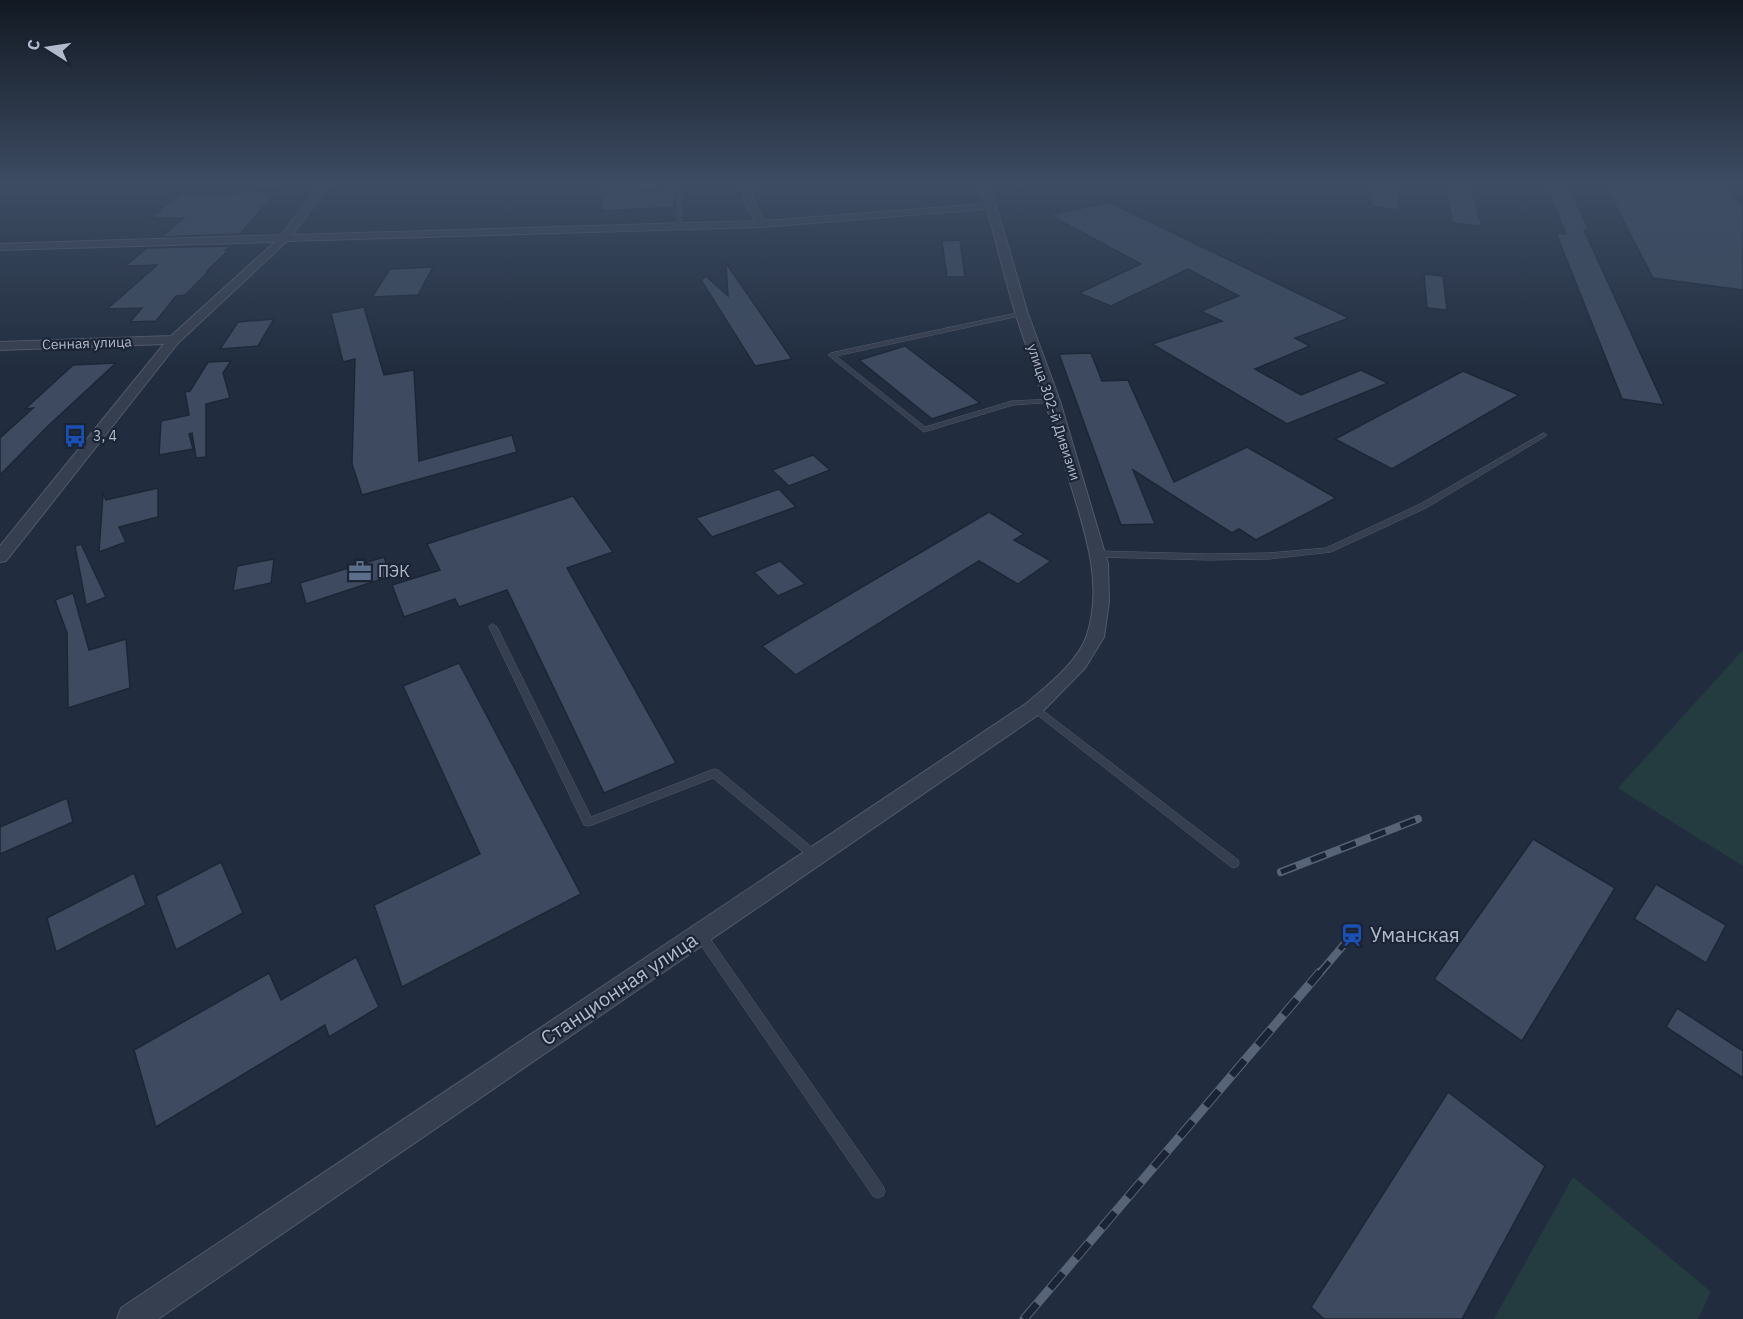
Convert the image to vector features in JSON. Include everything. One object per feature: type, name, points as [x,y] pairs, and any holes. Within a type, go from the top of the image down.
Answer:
[{"type":"street","points":[[0,247],[87,245]]},
{"type":"street","points":[[0,555],[174,340],[278,245]]},
{"type":"street","name":"улица 302-й Дивизии","points":[[1002,245],[1022,314],[1053,401],[1099,554],[1102,579],[1101,604],[1092,644]]},
{"type":"street","name":"Сенная улица","points":[[0,346],[174,340]]},
{"type":"street","name":"Станционная улица","points":[[132,1319],[1034,708],[1066,678],[1092,644]]},
{"type":"lane","points":[[1022,314],[831,355],[924,430],[1012,403],[1053,401]]},
{"type":"lane","points":[[1099,554],[1208,558],[1269,556],[1328,550],[1423,506],[1544,435]]},
{"type":"lane","points":[[493,627],[588,822],[714,773],[815,856]]},
{"type":"lane","points":[[1034,708],[1234,863]]},
{"type":"lane","points":[[700,934],[878,1191]]},
{"type":"green space","points":[[1743,650],[1743,866],[1618,788]]},
{"type":"green space","points":[[1573,1177],[1711,1292],[1698,1319],[1494,1319]]},
{"type":"building","points":[[942,245],[961,245],[965,277],[947,277]]},
{"type":"building","points":[[1105,245],[1197,245],[1349,318],[1295,338],[1310,346],[1255,369],[1301,395],[1361,370],[1388,383],[1287,424],[1152,344],[1222,321],[1201,311],[1239,296],[1188,269],[1111,306],[1079,293],[1141,264]]},
{"type":"building","points":[[1561,245],[1591,245],[1664,405],[1622,399]]},
{"type":"building","points":[[1636,245],[1743,245],[1743,290],[1653,278]]},
{"type":"building","points":[[230,246],[226,250],[230,249],[185,295],[176,296],[156,321],[130,322],[142,308],[107,309],[157,265],[125,266],[147,248]]},
{"type":"building","points":[[726,263],[792,359],[755,366],[701,280],[706,276],[728,296]]},
{"type":"building","points":[[433,267],[418,295],[372,297],[390,269]]},
{"type":"building","points":[[1424,274],[1443,276],[1447,310],[1427,308]]},
{"type":"building","points":[[364,307],[384,375],[414,370],[419,461],[512,435],[517,452],[362,495],[352,464],[355,359],[343,362],[331,313]]},
{"type":"building","points":[[274,319],[258,346],[220,349],[238,322]]},
{"type":"building","points":[[905,346],[980,403],[932,419],[859,360]]},
{"type":"building","points":[[1091,353],[1102,381],[1128,380],[1174,482],[1247,447],[1336,498],[1256,540],[1239,529],[1232,533],[1133,470],[1155,524],[1121,525],[1059,354]]},
{"type":"building","points":[[231,361],[223,373],[230,398],[206,404],[206,457],[196,458],[192,433],[189,434],[193,449],[159,455],[161,421],[189,415],[185,392],[190,391],[208,362]]},
{"type":"building","points":[[116,363],[47,427],[0,475],[0,438],[33,408],[25,409],[73,365]]},
{"type":"building","points":[[1463,371],[1519,395],[1392,469],[1335,439]]},
{"type":"building","points":[[813,455],[830,470],[789,486],[772,470]]},
{"type":"building","points":[[158,488],[158,517],[119,527],[126,542],[99,552],[103,494],[106,500]]},
{"type":"building","points":[[779,489],[796,507],[712,537],[696,518]]},
{"type":"building","points":[[573,496],[613,552],[567,568],[676,763],[604,793],[507,590],[459,607],[455,599],[404,617],[392,585],[440,570],[427,544]]},
{"type":"building","points":[[989,512],[1024,534],[1014,540],[1051,561],[1018,584],[979,561],[796,675],[762,646]]},
{"type":"building","points":[[81,544],[106,597],[86,605],[75,546]]},
{"type":"building","points":[[384,557],[391,576],[306,604],[300,583]]},
{"type":"building","points":[[274,559],[271,583],[233,591],[237,566]]},
{"type":"building","points":[[780,561],[805,584],[778,596],[754,572]]},
{"type":"building","points":[[73,593],[89,650],[126,639],[130,688],[68,708],[67,633],[55,600]]},
{"type":"building","points":[[459,663],[581,894],[402,987],[374,905],[480,854],[403,686]]},
{"type":"building","points":[[67,798],[73,822],[0,854],[0,827]]},
{"type":"building","points":[[1533,839],[1615,888],[1522,1041],[1434,979]]},
{"type":"building","points":[[221,862],[243,913],[176,950],[156,896]]},
{"type":"building","points":[[134,873],[146,905],[56,952],[47,918]]},
{"type":"building","points":[[1656,884],[1726,925],[1706,963],[1634,919]]},
{"type":"building","points":[[356,957],[379,1007],[329,1037],[325,1025],[156,1127],[134,1050],[269,973],[281,1000]]},
{"type":"building","points":[[1677,1008],[1743,1051],[1743,1078],[1666,1027]]},
{"type":"building","points":[[1448,1092],[1545,1166],[1462,1319],[1324,1319],[1311,1307]]},
{"type":"railway","points":[[1281,872],[1418,819]]},
{"type":"railway","points":[[1319,974],[1352,935]]},
{"type":"railway","points":[[1024,1319],[1320,972]]},
{"type":"place","name":"3, 4","points":[[75,436]]},
{"type":"place","name":"ПЭК","points":[[360,571]]},
{"type":"place","name":"Уманская","points":[[1352,935]]}]
